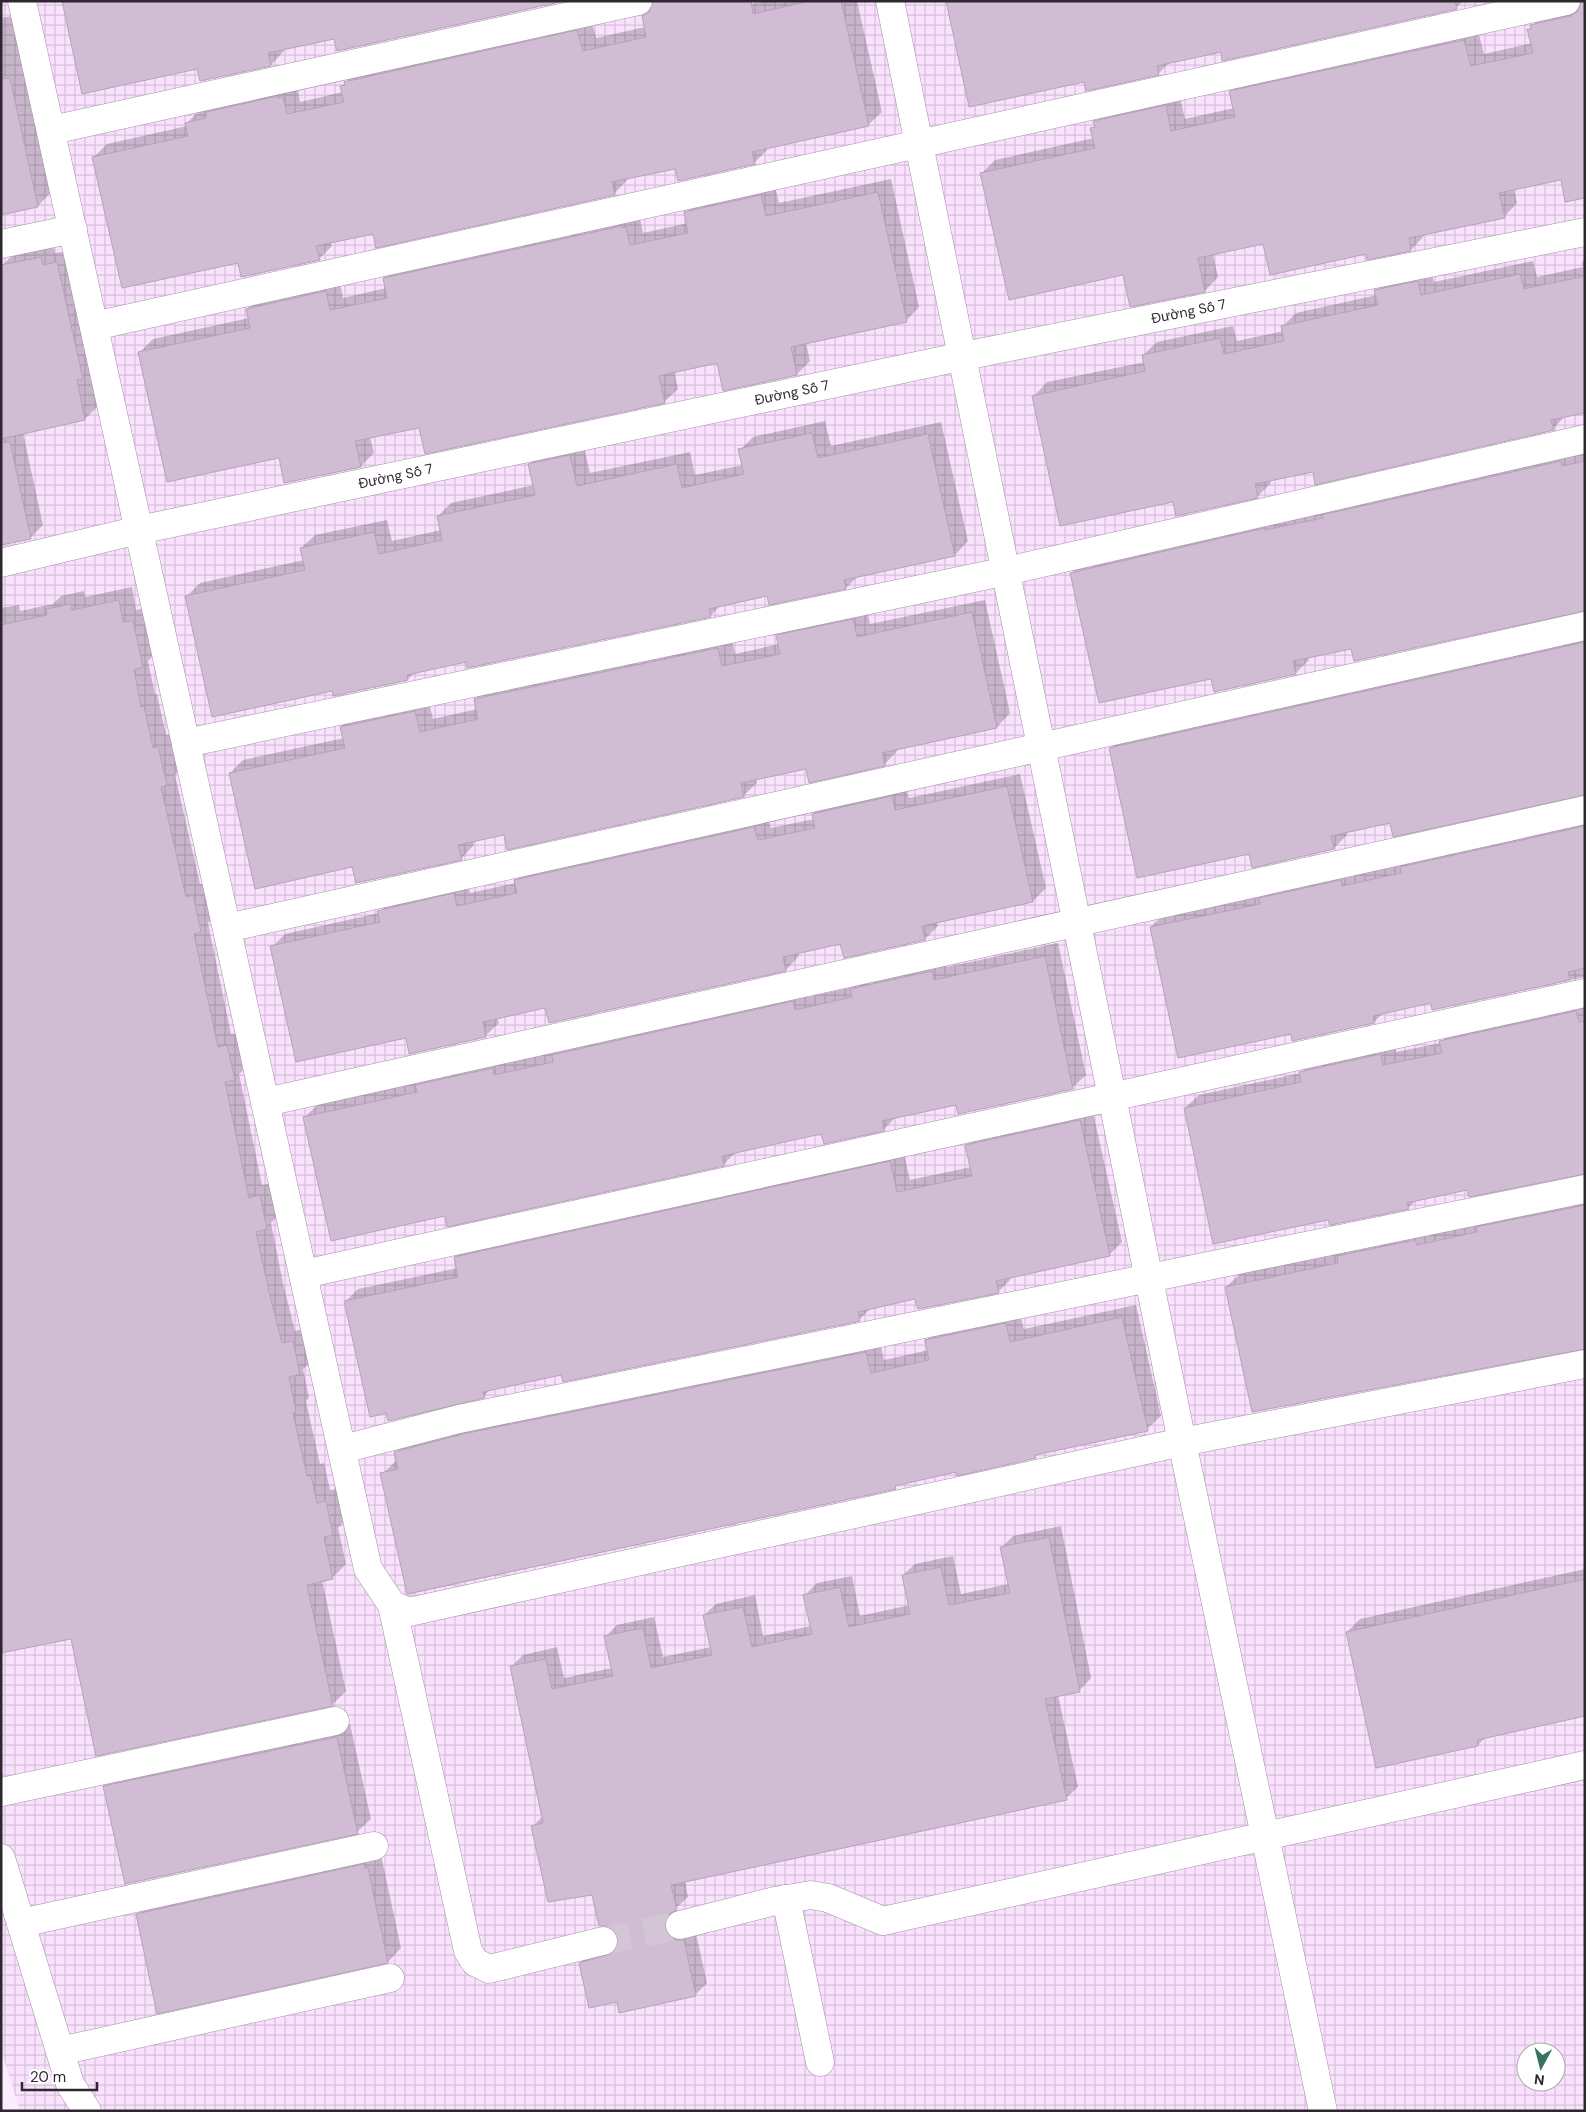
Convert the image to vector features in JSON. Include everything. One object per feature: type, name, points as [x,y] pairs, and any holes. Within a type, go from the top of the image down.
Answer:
[{"type":"lane","points":[[1,3],[10,1]]},
{"type":"lane","points":[[22,1],[368,1569],[392,1605],[468,1951],[475,1962],[489,1968],[603,1941]]},
{"type":"lane","points":[[52,130],[638,1]]},
{"type":"lane","points":[[890,1],[964,356],[1182,1442],[1323,2111]]},
{"type":"lane","points":[[94,326],[1566,1]]},
{"type":"lane","points":[[1,244],[73,229]]},
{"type":"lane","name":"Đường Số 7","points":[[1,563],[139,530],[964,356],[1585,232]]},
{"type":"lane","points":[[186,743],[1007,571],[1585,439]]},
{"type":"lane","points":[[227,928],[1585,626]]},
{"type":"lane","points":[[266,1102],[1585,810]]},
{"type":"lane","points":[[304,1274],[1585,993]]},
{"type":"lane","points":[[343,1449],[459,1419],[1585,1189]]},
{"type":"lane","points":[[392,1605],[408,1612],[418,1610],[1182,1442],[1585,1364]]},
{"type":"lane","points":[[1,1792],[335,1722]]},
{"type":"lane","points":[[680,1925],[786,1899],[811,1895],[828,1898],[883,1921],[1266,1838],[1585,1765]]},
{"type":"lane","points":[[21,1923],[374,1846]]},
{"type":"lane","points":[[1,1858],[70,2084],[87,2111]]},
{"type":"lane","points":[[786,1899],[820,2062]]},
{"type":"lane","points":[[60,2051],[390,1978]]},
{"type":"shaded area","points":[[1,1],[1585,1],[1585,2111],[20,2111],[1,2050]]},
{"type":"building","points":[[62,1],[564,1],[337,51],[334,39],[268,53],[271,66],[200,81],[197,69],[82,94]]},
{"type":"building","points":[[653,1],[751,1],[753,14],[809,1],[841,1],[869,126],[752,152],[755,164],[678,181],[675,169],[612,182],[615,195],[376,248],[373,234],[316,246],[320,260],[241,277],[238,263],[122,288],[92,157],[188,136],[185,123],[206,118],[206,112],[278,96],[278,98],[283,97],[287,114],[344,102],[340,86],[345,85],[344,82],[577,30],[583,51],[646,37],[642,16],[649,12]]},
{"type":"building","points":[[946,1],[1455,1],[1457,9],[1222,61],[1221,52],[1157,66],[1159,75],[1086,91],[1084,82],[969,107]]},
{"type":"building","points":[[1581,1],[1585,1],[1585,198],[1565,202],[1561,180],[1499,193],[1505,218],[1409,238],[1411,251],[1367,260],[1366,254],[1270,275],[1263,244],[1198,258],[1205,292],[1130,307],[1123,275],[1009,300],[980,173],[1095,148],[1090,128],[1095,127],[1093,121],[1166,105],[1171,131],[1235,117],[1229,91],[1464,40],[1471,66],[1533,53],[1527,29],[1531,29],[1530,25],[1570,16],[1577,12]]},
{"type":"building","points":[[10,78],[38,207],[1,215],[1,79]]},
{"type":"building","points":[[878,192],[907,322],[791,347],[797,375],[723,391],[717,363],[659,376],[665,403],[425,454],[419,428],[355,441],[361,467],[284,483],[279,458],[167,482],[138,352],[250,328],[246,309],[326,291],[330,310],[387,298],[383,278],[622,226],[622,228],[626,227],[630,245],[688,233],[684,212],[761,195],[766,216]]},
{"type":"building","points":[[41,257],[43,265],[57,262],[83,379],[77,380],[85,420],[1,439],[1,265]]},
{"type":"building","points":[[1520,274],[1524,289],[1585,276],[1585,413],[1551,420],[1554,430],[1315,485],[1313,472],[1255,484],[1258,498],[1176,516],[1173,502],[1060,526],[1032,396],[1145,371],[1142,355],[1220,338],[1224,354],[1284,341],[1281,326],[1378,305],[1374,290],[1418,281],[1421,295]]},
{"type":"building","points":[[812,433],[818,458],[928,434],[955,556],[844,580],[846,589],[769,605],[767,596],[709,609],[711,617],[467,668],[466,662],[407,675],[408,680],[333,696],[332,691],[212,717],[185,596],[305,570],[300,548],[374,532],[379,554],[442,540],[437,516],[535,495],[528,464],[570,455],[577,486],[677,464],[682,488],[744,474],[738,449]]},
{"type":"building","points":[[10,442],[31,539],[1,545],[1,443]]},
{"type":"building","points":[[1561,461],[1562,466],[1585,461],[1585,611],[1354,661],[1351,649],[1293,661],[1296,674],[1214,692],[1211,679],[1099,703],[1070,573],[1265,528],[1265,530],[1323,518],[1322,515]]},
{"type":"building","points":[[119,600],[123,622],[133,621],[143,667],[134,670],[141,707],[144,706],[153,748],[158,747],[167,785],[161,787],[186,897],[193,895],[201,932],[194,934],[218,1047],[227,1045],[235,1080],[225,1082],[249,1198],[260,1195],[267,1229],[256,1232],[270,1296],[282,1343],[293,1341],[300,1374],[289,1377],[296,1412],[293,1413],[307,1476],[311,1476],[317,1503],[326,1501],[333,1535],[324,1537],[333,1579],[307,1585],[333,1706],[96,1756],[71,1639],[1,1653],[1,625],[47,615],[46,609],[71,604],[72,610]]},
{"type":"building","points":[[972,612],[997,728],[882,753],[885,766],[809,783],[806,769],[741,783],[744,797],[507,850],[504,835],[458,845],[462,860],[356,883],[352,867],[255,889],[229,773],[345,748],[340,727],[415,711],[420,732],[478,719],[474,699],[718,648],[722,666],[780,654],[776,635],[853,619],[857,637]]},
{"type":"building","points":[[1585,642],[1585,795],[1393,837],[1390,823],[1331,836],[1334,849],[1252,868],[1249,854],[1137,878],[1109,748]]},
{"type":"building","points":[[1007,786],[1033,902],[922,926],[925,940],[844,958],[840,944],[783,957],[786,971],[549,1023],[545,1008],[483,1022],[486,1037],[409,1054],[406,1038],[296,1062],[270,946],[380,922],[377,911],[454,893],[457,906],[517,893],[514,880],[754,827],[758,840],[815,828],[812,814],[892,796],[895,810]]},
{"type":"building","points":[[1585,826],[1585,968],[1568,972],[1570,980],[1432,1010],[1431,1003],[1373,1016],[1374,1023],[1292,1041],[1291,1034],[1178,1058],[1150,927],[1260,904],[1259,898],[1341,880],[1342,886],[1401,873],[1400,867]]},
{"type":"building","points":[[1045,956],[1073,1089],[958,1114],[956,1105],[882,1121],[884,1131],[824,1144],[821,1134],[722,1156],[724,1166],[447,1227],[445,1216],[331,1241],[303,1117],[417,1092],[415,1085],[493,1068],[494,1075],[553,1062],[552,1055],[793,1001],[795,1010],[852,997],[850,989],[932,971],[934,980]]},
{"type":"building","points":[[1576,1011],[1579,1022],[1585,1021],[1585,1174],[1469,1197],[1467,1190],[1407,1203],[1409,1209],[1330,1225],[1328,1220],[1213,1244],[1184,1108],[1301,1082],[1299,1072],[1381,1054],[1383,1065],[1442,1053],[1439,1041]]},
{"type":"building","points":[[1080,1120],[1110,1256],[996,1281],[999,1293],[918,1309],[915,1299],[858,1312],[860,1321],[563,1382],[561,1375],[483,1392],[484,1398],[388,1421],[386,1413],[370,1417],[344,1301],[458,1277],[454,1257],[890,1161],[897,1192],[972,1176],[965,1145]]},
{"type":"building","points":[[1585,1205],[1585,1349],[1252,1412],[1225,1287],[1338,1263],[1337,1256],[1415,1240],[1417,1245],[1477,1232],[1476,1227]]},
{"type":"building","points":[[1122,1317],[1148,1431],[1035,1455],[1036,1458],[957,1476],[956,1472],[895,1486],[896,1489],[407,1594],[380,1473],[398,1469],[394,1452],[463,1434],[866,1352],[871,1373],[929,1360],[925,1340],[1006,1323],[1010,1342]]},
{"type":"building","points":[[1049,1537],[1080,1692],[1045,1699],[1067,1800],[671,1885],[677,1910],[669,1914],[665,1920],[665,1928],[669,1936],[676,1940],[684,1940],[696,1996],[619,2013],[617,2002],[589,2008],[579,1963],[613,1953],[618,1946],[618,1938],[614,1930],[607,1926],[599,1926],[592,1895],[548,1902],[531,1826],[543,1823],[510,1666],[546,1659],[552,1689],[613,1676],[604,1636],[643,1628],[651,1668],[712,1655],[703,1615],[743,1607],[752,1647],[812,1634],[803,1595],[840,1587],[849,1627],[910,1614],[902,1575],[941,1567],[949,1605],[1010,1593],[1000,1547]]},
{"type":"building","points":[[1585,1579],[1585,1716],[1477,1740],[1478,1746],[1376,1768],[1346,1632]]},
{"type":"building","points":[[337,1737],[358,1834],[125,1884],[103,1786]]},
{"type":"building","points":[[364,1864],[365,1868],[368,1868],[388,1963],[157,2014],[136,1914]]},
{"type":"tunnel","points":[[603,1941],[680,1925]]}]
